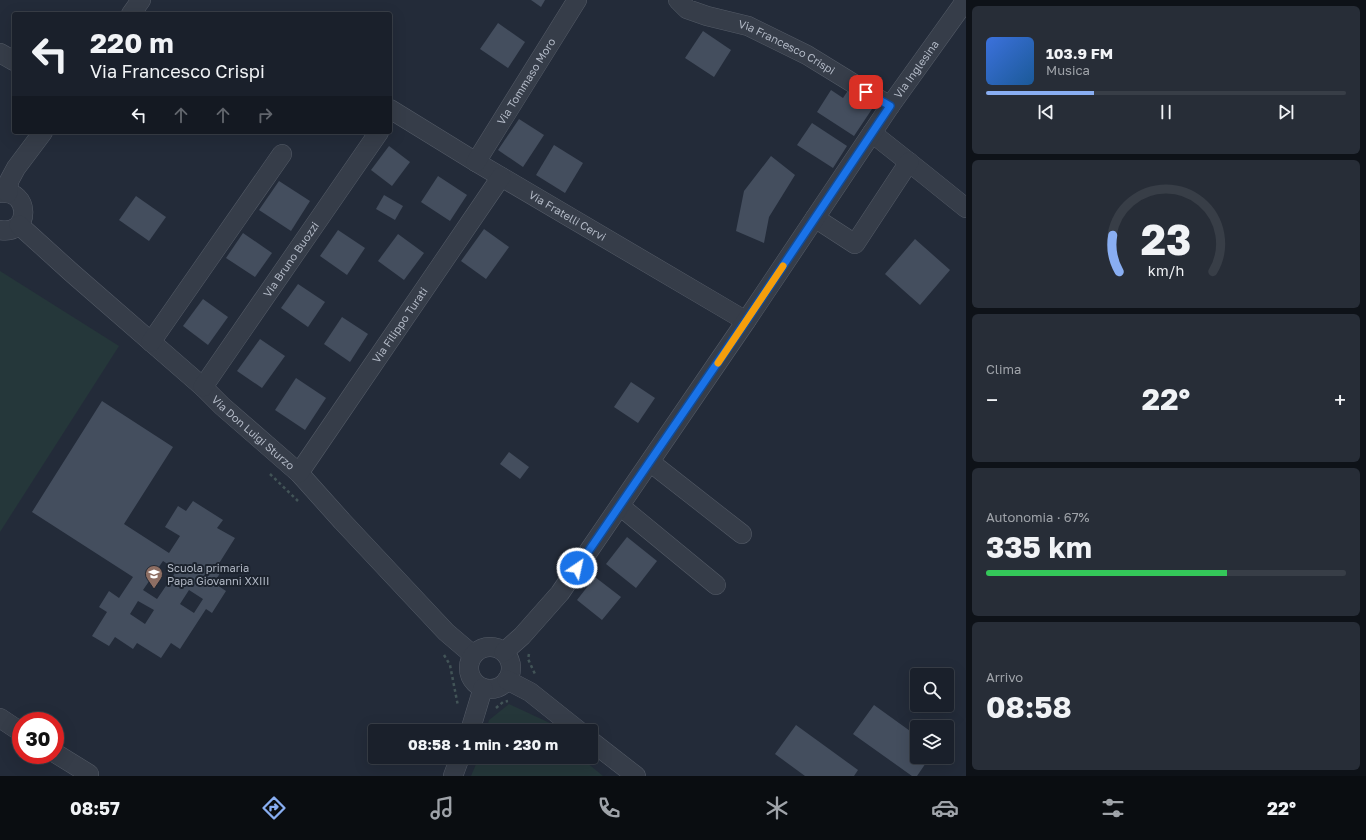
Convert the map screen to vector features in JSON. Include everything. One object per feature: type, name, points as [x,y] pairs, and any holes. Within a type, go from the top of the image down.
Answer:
[{"type":"street","points":[[132,12],[141,0]]},
{"type":"street","name":"Via Tommaso Moro","points":[[476,162],[577,0]]},
{"type":"street","name":"Via Francesco Crispi","points":[[678,0],[687,9],[707,16],[748,26],[807,55],[890,106]]},
{"type":"street","name":"Via Inglesina","points":[[504,652],[522,636],[560,592],[746,321],[890,106],[966,0]]},
{"type":"street","points":[[0,53],[12,59]]},
{"type":"street","name":"Via Fratelli Cervi","points":[[392,113],[746,321]]},
{"type":"street","points":[[0,230],[8,231],[14,229],[19,225],[24,214],[22,203],[14,195],[4,193],[8,181],[16,168],[42,134]]},
{"type":"street","name":"Via Bruno Buozzi","points":[[203,387],[378,134]]},
{"type":"street","points":[[872,134],[925,174],[966,208]]},
{"type":"street","points":[[151,342],[282,154]]},
{"type":"street","points":[[815,218],[855,244],[909,162]]},
{"type":"street","name":"Via Filippo Turati","points":[[299,473],[501,177]]},
{"type":"street","name":"Via Don Luigi Sturzo","points":[[19,225],[72,274],[203,387],[222,406],[299,473],[446,632],[473,655]]},
{"type":"street","points":[[650,462],[742,534]]},
{"type":"street","points":[[620,506],[716,585]]},
{"type":"street","points":[[491,646],[504,652],[509,659],[511,666],[510,674],[507,680],[498,687],[490,689],[483,688],[475,682],[469,669],[473,655],[484,647],[491,646]]},
{"type":"street","points":[[507,680],[530,692],[570,724]]},
{"type":"street","points":[[473,723],[483,688]]},
{"type":"street","points":[[0,718],[12,726]]},
{"type":"street","points":[[598,746],[636,776]]},
{"type":"street","points":[[64,759],[89,774]]},
{"type":"street","points":[[453,776],[457,764]]},
{"type":"path","points":[[270,474],[298,501]]},
{"type":"path","points":[[439,650],[450,665],[459,708],[473,723],[487,720],[498,706],[503,702],[509,701]]},
{"type":"shaded area","points":[[0,271],[119,346],[0,532]]},
{"type":"shaded area","points":[[509,704],[552,724],[488,724],[489,720]]},
{"type":"shaded area","points":[[476,764],[588,764],[603,776],[471,776]]},
{"type":"building","points":[[531,0],[545,0],[541,7]]},
{"type":"building","points":[[498,23],[525,42],[508,68],[480,49]]},
{"type":"building","points":[[703,31],[731,50],[714,77],[685,58]]},
{"type":"building","points":[[851,86],[876,103],[854,136],[817,112],[831,90],[843,98]]},
{"type":"building","points":[[519,119],[544,135],[523,167],[498,150]]},
{"type":"building","points":[[812,123],[847,146],[833,168],[797,145]]},
{"type":"building","points":[[554,145],[583,163],[565,193],[536,175]]},
{"type":"building","points":[[389,146],[410,162],[392,186],[371,170]]},
{"type":"building","points":[[771,156],[795,175],[769,217],[764,243],[736,231],[744,191]]},
{"type":"building","points":[[438,176],[467,195],[450,221],[421,202]]},
{"type":"building","points":[[279,181],[310,201],[291,231],[259,210]]},
{"type":"building","points":[[384,195],[403,206],[395,220],[376,209]]},
{"type":"building","points":[[136,196],[166,217],[149,241],[119,220]]},
{"type":"building","points":[[484,229],[509,247],[486,279],[461,261]]},
{"type":"building","points":[[338,230],[365,248],[347,275],[320,256]]},
{"type":"building","points":[[243,233],[272,253],[255,277],[226,258]]},
{"type":"building","points":[[398,234],[424,253],[404,280],[378,261]]},
{"type":"building","points":[[915,239],[950,270],[920,305],[885,274]]},
{"type":"building","points":[[298,284],[325,302],[308,327],[281,308]]},
{"type":"building","points":[[203,299],[228,317],[208,345],[183,326]]},
{"type":"building","points":[[342,317],[368,334],[350,362],[324,344]]},
{"type":"building","points":[[260,339],[285,356],[262,388],[237,371]]},
{"type":"building","points":[[296,378],[326,398],[305,430],[275,410]]},
{"type":"building","points":[[631,382],[655,398],[638,423],[614,407]]},
{"type":"building","points":[[102,401],[173,447],[124,524],[169,553],[180,536],[165,527],[178,506],[186,511],[193,501],[223,520],[217,528],[235,538],[218,565],[223,568],[214,583],[226,591],[212,613],[206,609],[180,649],[171,643],[161,658],[137,643],[133,649],[115,637],[109,646],[92,636],[107,612],[99,607],[109,591],[119,598],[133,577],[32,512]],"holes":[[[163,561],[177,570],[157,599],[143,590]],[[189,590],[203,599],[194,613],[180,604]],[[138,601],[154,610],[145,624],[130,614]]]},
{"type":"building","points":[[509,452],[529,467],[520,479],[500,464]]},
{"type":"building","points":[[627,537],[657,561],[636,588],[606,564]]},
{"type":"building","points":[[595,577],[621,597],[602,620],[577,600]]},
{"type":"building","points":[[874,705],[910,731],[910,764],[925,764],[917,776],[912,776],[853,734]]},
{"type":"building","points":[[796,725],[858,770],[854,776],[805,776],[775,754]]},
{"type":"slow traffic","points":[[718,363],[783,266]]},
{"type":"place","name":"Scuola primaria Papa Giovanni XXIII","points":[[154,589]]},
{"type":"route","points":[[577,568],[746,321],[890,106],[866,92]]}]
